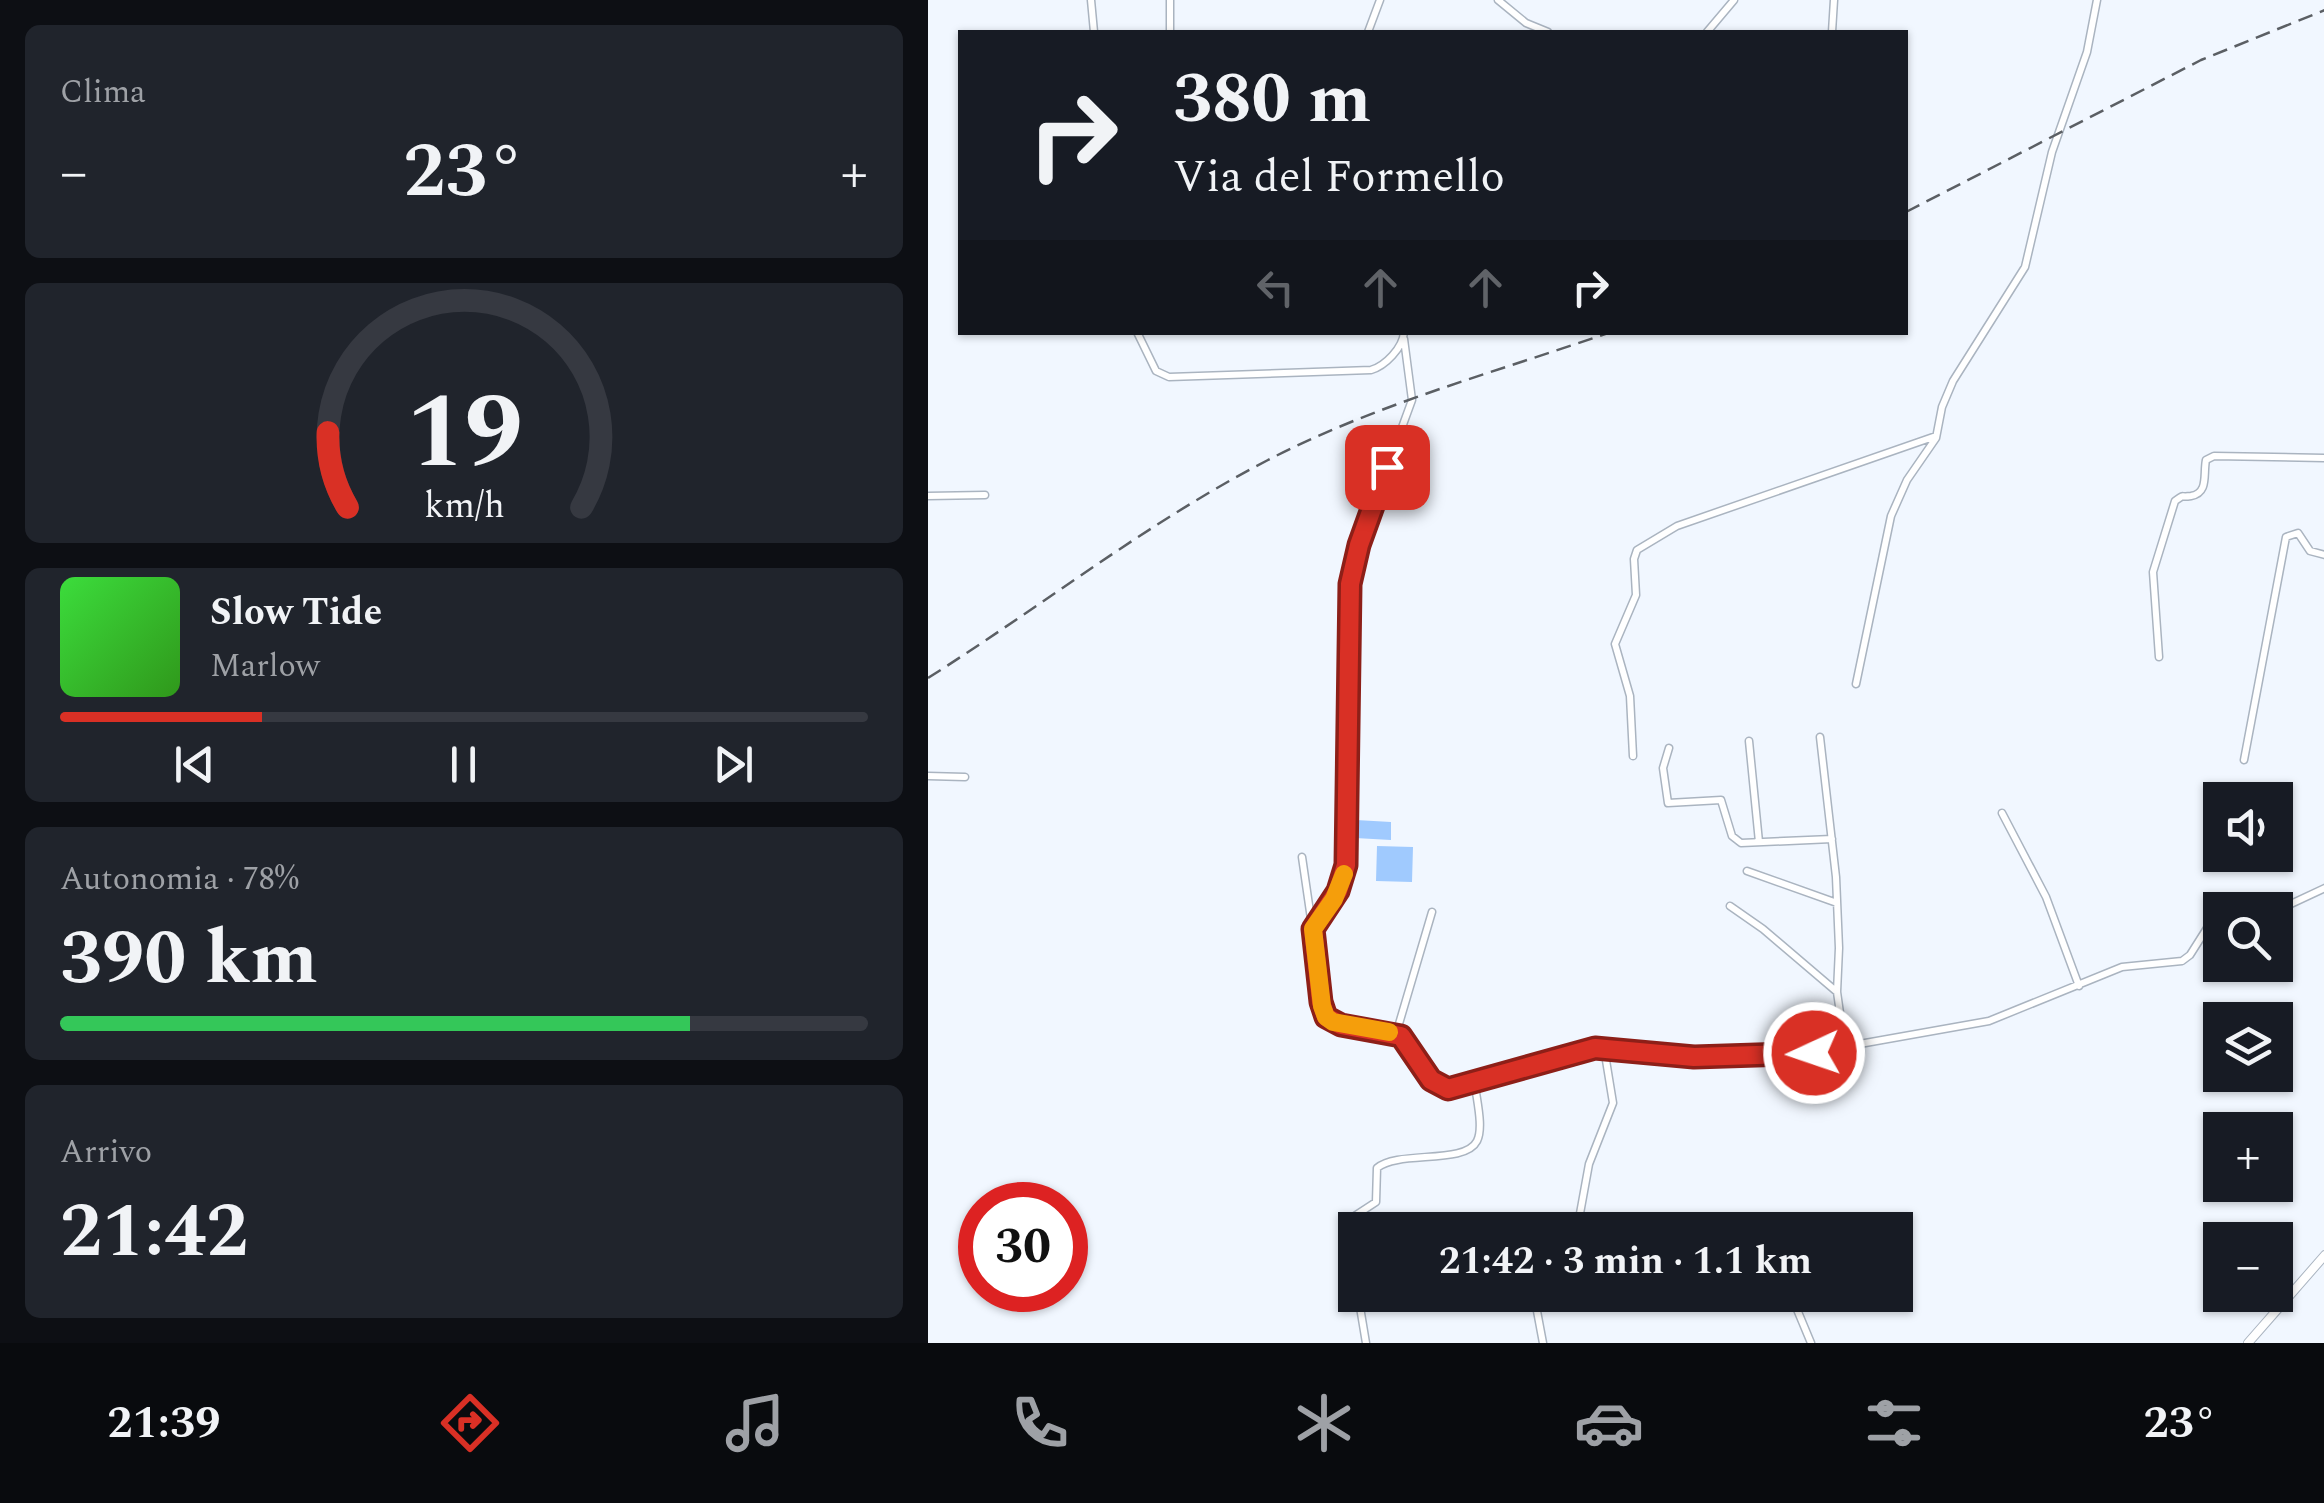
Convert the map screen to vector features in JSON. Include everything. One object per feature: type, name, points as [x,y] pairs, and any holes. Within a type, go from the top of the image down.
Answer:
[{"type":"street","points":[[1091,0],[1094,30]]},
{"type":"street","points":[[1170,0],[1170,30]]},
{"type":"street","points":[[1369,30],[1380,0]]},
{"type":"street","points":[[1498,0],[1522,21],[1543,30]]},
{"type":"street","points":[[1709,30],[1734,0]]},
{"type":"street","points":[[1832,30],[1834,0]]},
{"type":"street","points":[[1856,684],[1890,516],[1907,480],[1937,435],[1942,407],[1953,380],[2025,267],[2052,152],[2087,52],[2097,0]]},
{"type":"street","points":[[1138,335],[1155,370],[1167,377],[1371,370],[1382,366],[1404,336]]},
{"type":"street","points":[[1313,929],[1336,896],[1345,868],[1350,584],[1359,545],[1412,400],[1404,336]]},
{"type":"street","points":[[1633,756],[1630,699],[1615,644],[1636,592],[1636,551],[1676,526],[1937,435]]},
{"type":"street","points":[[2158,656],[2152,589],[2156,559],[2175,501],[2202,491],[2206,460],[2212,456],[2324,458]]},
{"type":"street","points":[[928,496],[985,495]]},
{"type":"street","points":[[2244,760],[2286,537],[2298,533],[2310,552],[2324,554]]},
{"type":"street","points":[[1820,737],[1832,839],[1838,992],[1845,1048]]},
{"type":"street","points":[[1748,740],[1759,842]]},
{"type":"street","points":[[1670,748],[1663,766],[1666,801],[1673,804],[1721,800],[1734,839],[1742,843],[1832,839]]},
{"type":"street","points":[[928,776],[965,777]]},
{"type":"street","points":[[2002,813],[2046,898],[2079,986]]},
{"type":"street","points":[[1302,857],[1326,1017],[1341,1025],[1396,1034],[1408,1042],[1436,1084],[1450,1089],[1581,1050],[1604,1048],[1694,1057],[1804,1054],[1988,1021],[2130,965],[2182,961],[2203,934]]},
{"type":"street","points":[[1746,872],[1837,902]]},
{"type":"street","points":[[2293,903],[2324,888]]},
{"type":"street","points":[[1730,906],[1764,929],[1798,962],[1838,992]]},
{"type":"street","points":[[1396,1034],[1432,912]]},
{"type":"street","points":[[1580,1212],[1586,1176],[1613,1103],[1604,1048]]},
{"type":"street","points":[[1361,1212],[1375,1204],[1374,1176],[1378,1166],[1387,1161],[1471,1147],[1479,1134],[1474,1084]]},
{"type":"street","points":[[2248,1343],[2324,1255]]},
{"type":"street","points":[[1361,1312],[1366,1343]]},
{"type":"street","points":[[1537,1312],[1543,1343]]},
{"type":"street","points":[[1798,1312],[1811,1343]]},
{"type":"shaded area","points":[[1356,820],[1391,822],[1391,840],[1355,838]]},
{"type":"shaded area","points":[[1377,846],[1413,847],[1412,882],[1376,881]]},
{"type":"railway","points":[[1908,211],[2201,60],[2325,10]]},
{"type":"railway","points":[[928,678],[1138,537],[1268,460],[1394,405],[1602,335]]},
{"type":"slow traffic","points":[[1344,874],[1334,899],[1313,929],[1322,1008],[1333,1022],[1389,1032]]},
{"type":"route","points":[[1387,467],[1359,545],[1350,584],[1346,865],[1338,891],[1313,929],[1326,1017],[1341,1025],[1401,1036],[1431,1080],[1448,1089],[1595,1048],[1694,1057],[1814,1053]]}]
